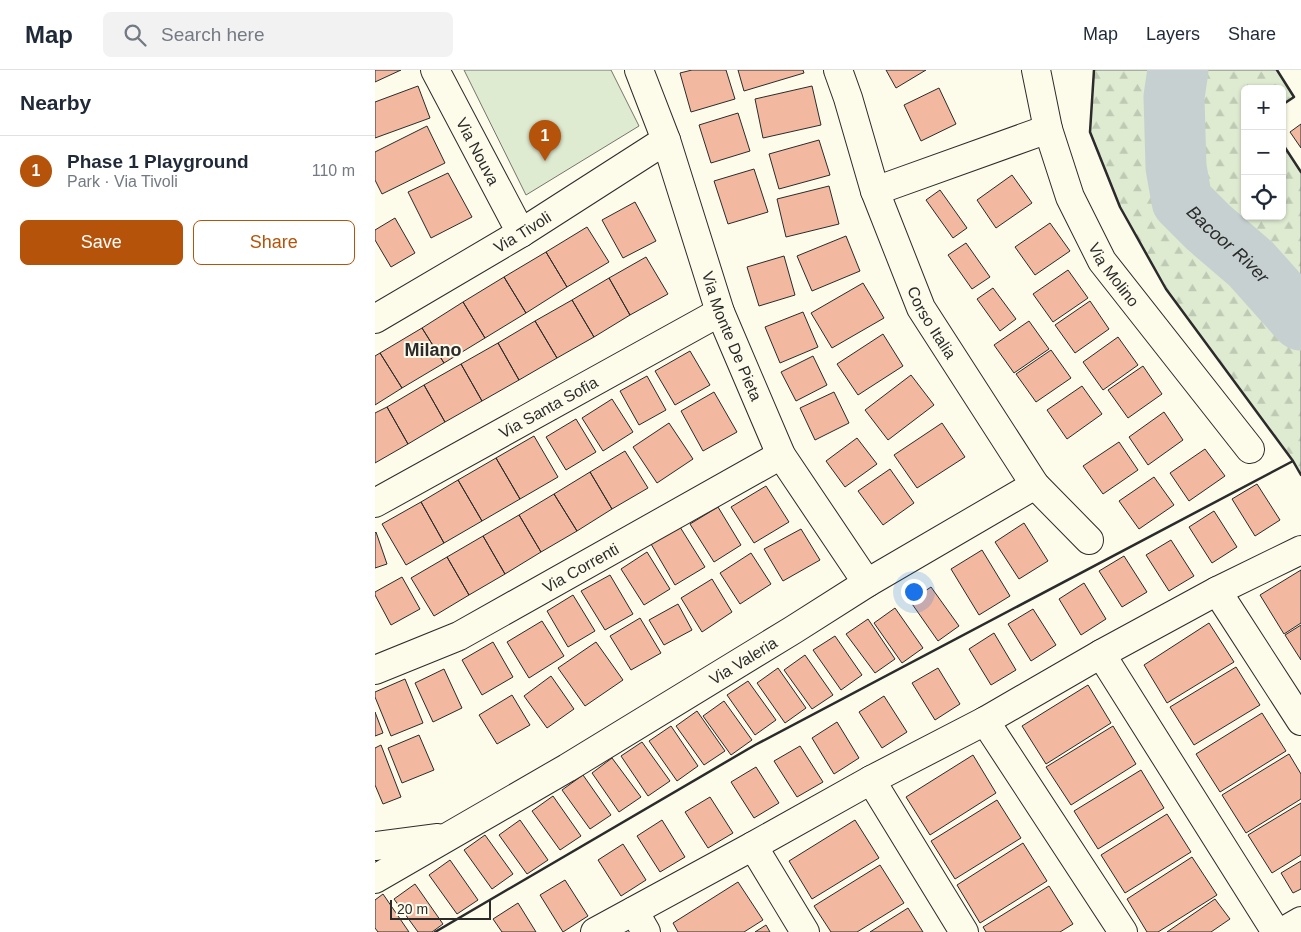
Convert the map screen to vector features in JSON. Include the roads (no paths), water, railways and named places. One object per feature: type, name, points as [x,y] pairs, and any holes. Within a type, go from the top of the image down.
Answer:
[{"type":"street","name":"Via Nouva","points":[[435,70],[521,233]]},
{"type":"street","name":"Via Monte De Pieta","points":[[639,70],[666,140],[720,312],[781,455],[867,583]]},
{"type":"street","name":"Corso Italia","points":[[838,70],[875,191],[921,308],[1035,485],[1089,540]]},
{"type":"street","name":"Via Molino","points":[[1037,70],[1048,129],[1070,197],[1102,260],[1250,449]]},
{"type":"street","points":[[875,191],[1048,129]]},
{"type":"street","name":"Via Tivoli","points":[[375,319],[521,233],[666,140]]},
{"type":"street","name":"Via Santa Sofia","points":[[375,503],[720,312]]},
{"type":"street","name":"Via Correnti","points":[[375,670],[459,636],[781,455]]},
{"type":"street","name":"Via Valeria","points":[[375,879],[634,727],[867,583],[1035,485]]},
{"type":"street","points":[[595,932],[640,921],[753,846],[871,780],[985,721],[1101,654],[1217,591],[1301,550]]},
{"type":"street","points":[[1217,591],[1301,721]]},
{"type":"street","points":[[1101,654],[1276,932]]},
{"type":"street","points":[[985,721],[1123,932]]},
{"type":"street","points":[[871,780],[964,932]]},
{"type":"street","name":"Via Valeria","points":[[375,846],[449,836]]},
{"type":"street","points":[[753,846],[805,932]]},
{"type":"street","points":[[1282,932],[1301,921]]},
{"type":"waterway","name":"Bacoor River","points":[[1178,70],[1174,97],[1176,167],[1182,201],[1208,227],[1251,264],[1301,320]]},
{"type":"place","name":"Phase 1 Playground","points":[[545,161]]},
{"type":"district","name":"Milano","points":[[433,350]]}]
